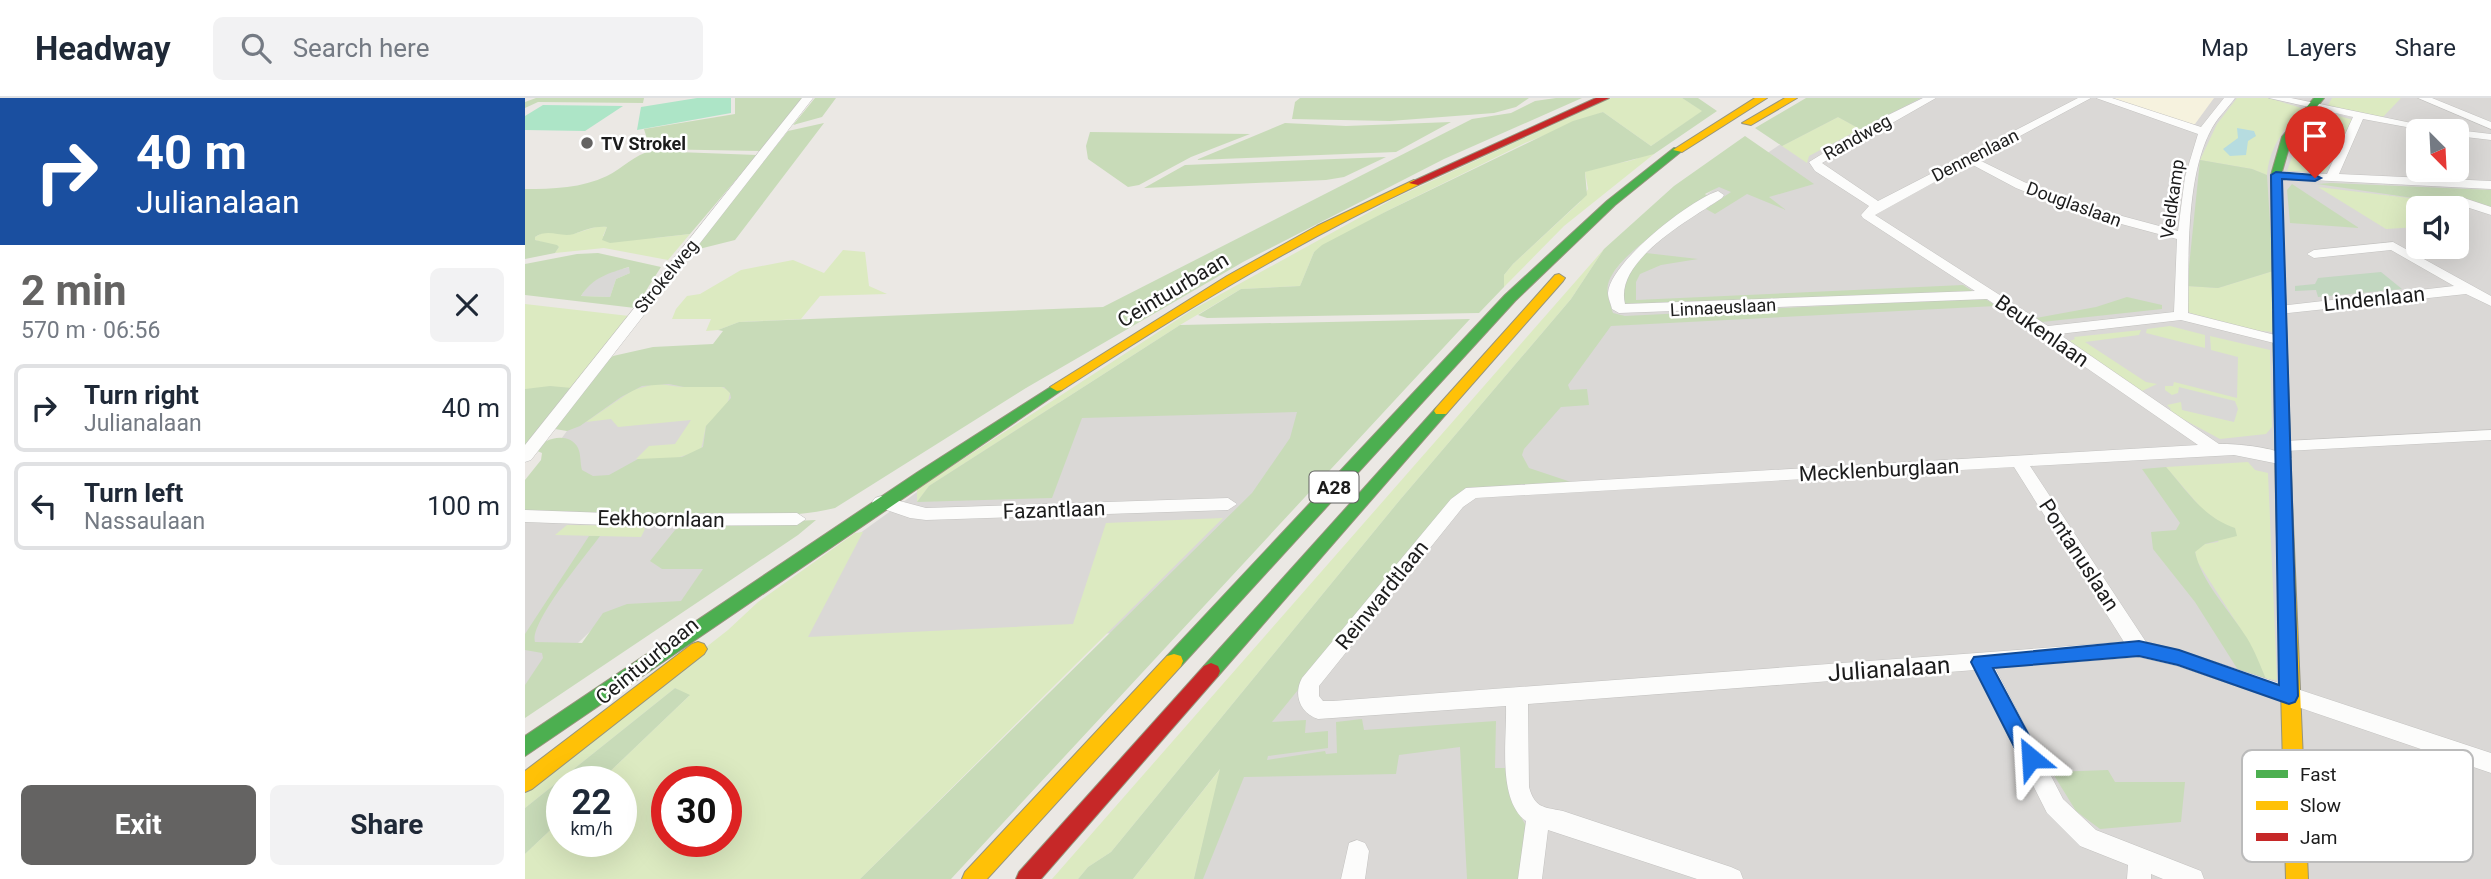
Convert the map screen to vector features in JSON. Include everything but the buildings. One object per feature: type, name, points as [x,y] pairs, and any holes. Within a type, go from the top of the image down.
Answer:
[{"type":"main road","name":"Ceintuurbaan","points":[[525,747],[792,567],[881,502],[1182,306],[1378,199],[1604,98]]},
{"type":"main road","name":"A28","points":[[1747,114],[1762,98]]},
{"type":"main road","name":"A28","points":[[973,879],[1460,350],[1556,250],[1639,179],[1747,114],[1791,98]]},
{"type":"main road","points":[[2291,750],[2276,175],[2287,136],[2314,102]]},
{"type":"main road","name":"A28","points":[[1027,879],[1577,259],[1623,215],[1685,166],[1726,127]]},
{"type":"main road","name":"Ceintuurbaan","points":[[525,783],[694,652],[792,567]]},
{"type":"street","name":"Strokelweg","points":[[525,456],[808,98]]},
{"type":"street","name":"Randweg","points":[[1872,210],[1819,169],[1815,162],[1880,123],[1931,98]]},
{"type":"street","name":"Dennenlaan","points":[[1872,210],[2086,98]]},
{"type":"street","points":[[2101,98],[2204,132]]},
{"type":"street","name":"Veldkamp","points":[[2181,316],[2184,237],[2191,178],[2204,132],[2230,98]]},
{"type":"street","points":[[2274,98],[2314,102],[2359,116],[2406,124]]},
{"type":"street","points":[[2423,98],[2491,126]]},
{"type":"street","points":[[2331,178],[2359,116]]},
{"type":"street","points":[[2469,134],[2491,137]]},
{"type":"street","name":"Douglaslaan","points":[[1969,159],[2067,204],[2184,237]]},
{"type":"street","points":[[2276,175],[2491,186]]},
{"type":"street","name":"Linnaeuslaan","points":[[1718,195],[1635,254],[1617,283],[1619,309],[1990,295]]},
{"type":"street","points":[[2469,204],[2491,211]]},
{"type":"street","name":"Beukenlaan","points":[[1872,210],[2054,340],[2216,450]]},
{"type":"street","name":"Lindenlaan","points":[[2314,254],[2393,246],[2491,302]]},
{"type":"street","name":"Lindenlaan","points":[[2279,310],[2469,289]]},
{"type":"street","points":[[2045,331],[2181,316],[2282,341]]},
{"type":"street","name":"Mecklenburglaan","points":[[1472,492],[2216,450],[2284,452],[2490,435]]},
{"type":"street","name":"Pontanuslaan","points":[[2019,462],[2139,649]]},
{"type":"street","name":"Reinwardtlaan","points":[[1313,705],[1308,699],[1310,684],[1453,508],[1472,492]]},
{"type":"street","name":"Fazantlaan","points":[[881,502],[910,512],[926,514],[1228,504]]},
{"type":"street","name":"Eekhoornlaan","points":[[525,516],[635,520],[797,519]]},
{"type":"street","name":"Julianalaan","points":[[1313,705],[1318,710],[1333,710],[2139,649],[2179,658],[2452,750]]},
{"type":"street","points":[[1981,662],[2055,806],[2088,838],[2139,870],[2192,879]]},
{"type":"street","points":[[1517,697],[1518,787],[1523,806],[1538,817],[1563,822],[1731,879]]},
{"type":"street","name":"Julianalaan","points":[[2473,757],[2491,763]]},
{"type":"street","points":[[1530,879],[1538,817]]},
{"type":"street","points":[[1353,879],[1357,851]]},
{"type":"shaded area","points":[[1867,98],[2491,98],[2491,879],[1138,879],[1638,241],[1825,114]]},
{"type":"shaded area","points":[[2112,98],[2214,98],[2195,124],[2190,124]]},
{"type":"shaded area","points":[[630,267],[630,273],[616,279],[610,297],[581,296],[589,284],[606,273]]},
{"type":"shaded area","points":[[760,374],[711,495],[662,557],[711,564],[680,606],[605,617],[525,694],[525,488],[603,382]]},
{"type":"shaded area","points":[[2179,386],[2235,401],[2238,408],[2234,422],[2182,410]]},
{"type":"shaded area","points":[[1307,402],[1266,496],[1119,633],[795,644],[856,536],[956,464],[1050,403]]},
{"type":"green space","points":[[536,98],[644,98],[643,103],[538,102],[525,108],[525,102]]},
{"type":"green space","points":[[697,98],[731,98],[731,113],[637,130],[641,107]]},
{"type":"green space","points":[[735,98],[804,98],[760,151],[650,149],[644,129],[735,114]]},
{"type":"green space","points":[[815,98],[836,98],[822,117],[793,125]]},
{"type":"green space","points":[[1300,98],[1529,98],[1516,107],[1494,113],[1390,121],[1292,119],[1295,102]]},
{"type":"green space","points":[[1582,98],[1444,159],[1243,262],[1026,388],[835,508],[795,514],[728,516],[525,510],[525,480],[541,460],[542,453],[535,450],[544,442],[557,438],[569,439],[578,448],[582,470],[593,476],[609,475],[638,459],[682,457],[703,447],[706,426],[731,398],[724,387],[684,387],[669,384],[642,386],[621,397],[580,426],[567,431],[555,429],[600,366],[613,356],[653,347],[713,344],[723,331],[718,330],[739,322],[1103,307],[1472,119],[1511,113],[1535,101]]},
{"type":"green space","points":[[1611,98],[1682,98],[1703,111],[1651,146],[1603,112],[1525,143],[1387,211],[1314,252],[1300,286],[1241,289],[1180,325],[929,486],[917,502],[917,489],[1192,310],[1395,198]]},
{"type":"green space","points":[[1682,98],[1698,98],[1717,111],[1654,154],[1585,172],[1587,195],[1513,264],[1504,275],[1504,287],[1479,313],[1207,318],[1198,315],[1241,289],[1300,286],[1314,252],[1322,245],[1573,121],[1603,112],[1651,146],[1702,111]]},
{"type":"green space","points":[[1806,98],[1921,98],[1860,129],[1838,117],[1782,146],[1755,128]]},
{"type":"green space","points":[[2237,98],[2269,98],[2301,108],[2274,147],[2267,175],[2252,169],[2200,160],[2217,124]]},
{"type":"green space","points":[[2332,98],[2401,98],[2382,118],[2327,107]]},
{"type":"green space","points":[[543,105],[623,106],[585,131],[525,130],[525,116]]},
{"type":"green space","points":[[2322,111],[2353,120],[2325,172],[2287,171],[2299,138]]},
{"type":"green space","points":[[1838,117],[1860,129],[1809,156],[1807,163],[1782,146]]},
{"type":"green space","points":[[1451,122],[1396,152],[1196,160],[1285,123],[1346,126]]},
{"type":"green space","points":[[824,123],[735,240],[691,251],[788,131]]},
{"type":"green space","points":[[1090,132],[1250,134],[1191,157],[1139,185],[1128,187],[1088,159],[1086,146]]},
{"type":"green space","points":[[1745,136],[1814,184],[1769,197],[1786,210],[1747,194],[1715,214],[1706,209],[1731,192],[1719,187],[1705,194],[1710,198],[1639,246],[1616,269],[1608,289],[1613,313],[1625,316],[1984,298],[1996,306],[1611,326],[1568,385],[1570,390],[1587,389],[1589,405],[1561,407],[1524,449],[1522,455],[1529,468],[1571,482],[1471,488],[1408,554],[1272,722],[1306,720],[1305,733],[1328,731],[1328,748],[1268,756],[1267,760],[1325,751],[1326,754],[1337,753],[1336,722],[1362,719],[1364,730],[1496,721],[1495,768],[1512,768],[1511,800],[1529,831],[1523,879],[1467,879],[1460,747],[1399,755],[1396,774],[1244,777],[1203,879],[1194,879],[1220,769],[1133,879],[1078,879],[1088,867],[1111,852],[1399,501],[1571,299],[1604,249],[1674,186]]},
{"type":"green space","points":[[651,151],[757,155],[690,234],[610,243],[602,240],[607,227],[569,235],[545,233],[535,237],[535,240],[557,245],[559,247],[555,253],[525,259],[525,189],[588,183],[607,176],[639,155]]},
{"type":"green space","points":[[1645,154],[1654,154],[1564,226],[1504,287],[1504,275],[1513,264],[1580,202],[1588,189],[1585,172],[1600,166],[1631,161]]},
{"type":"green space","points":[[1386,157],[1344,177],[1326,180],[1144,188],[1185,165]]},
{"type":"green space","points":[[2200,160],[2252,169],[2267,175],[2273,271],[2218,288],[2187,286]]},
{"type":"green space","points":[[2292,184],[2359,228],[2290,223],[2287,190]]},
{"type":"green space","points":[[2317,184],[2491,190],[2491,210],[2469,201],[2469,196],[2406,197]]},
{"type":"green space","points":[[2318,187],[2406,198],[2406,228],[2386,229]]},
{"type":"green space","points":[[599,226],[607,227],[603,236],[655,238],[690,234],[668,260],[604,248],[555,253],[559,247],[535,240],[535,237],[544,232],[573,234]]},
{"type":"green space","points":[[1604,249],[1571,299],[1399,501],[1111,852],[1088,867],[1078,879],[1052,879]]},
{"type":"green space","points":[[843,250],[865,252],[869,286],[887,294],[820,296],[801,319],[739,322],[718,330],[706,331],[711,319],[672,319],[676,309],[687,296],[700,294],[741,270],[793,260],[824,273]]},
{"type":"green space","points":[[598,253],[661,267],[635,308],[525,295],[525,264],[577,254]],"holes":[[[629,267],[630,273],[616,279],[610,297],[581,296],[591,284],[602,277]]]},
{"type":"green space","points":[[1646,253],[1698,259],[1661,265],[1640,274],[1636,282],[1636,300],[1963,285],[1977,294],[1622,306],[1624,279]]},
{"type":"green space","points":[[2273,271],[2273,332],[2251,330],[2190,313],[2186,309],[2187,286],[2218,288]]},
{"type":"green space","points":[[2381,272],[2402,289],[2318,297],[2316,290],[2295,291],[2295,286],[2315,284],[2318,278]]},
{"type":"green space","points":[[2127,297],[2162,305],[2162,309],[2042,322],[2036,318],[2096,307]]},
{"type":"green space","points":[[525,304],[629,316],[572,388],[525,389]]},
{"type":"green space","points":[[1470,319],[951,879],[860,879],[1252,493],[1290,438],[1297,412],[1082,418],[1052,498],[917,502],[929,486],[1180,325]]},
{"type":"green space","points":[[2170,326],[2205,335],[2205,348],[2146,333],[2147,329]]},
{"type":"green space","points":[[2141,330],[2139,335],[2085,342],[2146,382],[2157,384],[2142,391],[2064,343],[2075,339],[2074,337]]},
{"type":"green space","points":[[2210,336],[2270,350],[2272,427],[2266,434],[2220,439],[2168,411],[2171,409],[2167,405],[2181,402],[2182,410],[2234,422],[2238,409],[2235,401],[2179,387],[2178,393],[2172,395],[2165,390],[2165,386],[2173,386],[2174,382],[2237,398],[2238,357],[2211,350]]},
{"type":"green space","points":[[655,384],[715,386],[730,393],[727,406],[706,426],[701,450],[674,459],[636,459],[649,446],[675,444],[691,420],[618,427],[611,419],[586,422],[633,390]]},
{"type":"green space","points":[[550,386],[572,388],[525,446],[525,389]]},
{"type":"green space","points":[[2248,462],[2255,470],[2268,473],[2277,680],[2266,679],[2247,639],[2197,561],[2195,551],[2205,544],[2218,542],[2221,523],[2202,509],[2166,467]]},
{"type":"green space","points":[[2166,467],[2205,511],[2235,528],[2237,536],[2205,544],[2195,552],[2210,586],[2250,643],[2266,679],[2240,673],[2195,602],[2153,549],[2151,532],[2176,530],[2180,523],[2142,469]]},
{"type":"green space","points":[[1223,518],[860,879],[525,879],[525,854],[546,834],[546,857],[637,857],[637,766],[616,766],[689,696],[675,688],[578,766],[554,766],[728,630],[758,602],[855,533],[863,532],[808,637],[1073,624],[1106,523]]},
{"type":"green space","points":[[816,520],[798,535],[525,718],[525,685],[543,658],[542,653],[525,650],[525,634],[589,536],[600,536],[550,605],[541,620],[535,642],[582,643],[603,613],[627,604],[681,601],[703,569],[662,569],[650,561],[675,530],[683,526]]},
{"type":"green space","points":[[567,525],[642,526],[645,529],[641,537],[555,535]]},
{"type":"green space","points":[[675,688],[690,695],[616,766],[578,766]]},
{"type":"green space","points":[[1221,768],[1194,879],[1133,879]]},
{"type":"green space","points":[[2108,770],[2115,782],[2185,782],[2181,822],[2100,829],[2076,811],[2052,772]]},
{"type":"green space","points":[[546,773],[546,791],[525,808],[525,789]]},
{"type":"green space","points":[[546,791],[546,834],[525,854],[525,808]]},
{"type":"water","points":[[2237,128],[2254,131],[2256,136],[2248,141],[2246,155],[2230,156],[2223,149],[2238,138]]},
{"type":"traffic: fast","points":[[2284,500],[2276,175],[2287,137],[2319,98]]},
{"type":"traffic: fast","points":[[1174,661],[1510,298],[1611,203],[1678,150]]},
{"type":"traffic: fast","points":[[525,747],[1057,387]]},
{"type":"traffic: fast","points":[[1211,671],[1441,411]]},
{"type":"traffic: slow","points":[[1678,150],[1762,98]]},
{"type":"traffic: slow","points":[[1747,123],[1792,98]]},
{"type":"traffic: slow","points":[[1057,387],[1276,253],[1414,183]]},
{"type":"traffic: slow","points":[[1441,411],[1559,278]]},
{"type":"traffic: slow","points":[[2284,500],[2293,750]]},
{"type":"traffic: slow","points":[[525,783],[698,649]]},
{"type":"traffic: slow","points":[[973,879],[1174,661]]},
{"type":"traffic: slow","points":[[2296,862],[2297,879]]},
{"type":"traffic: jam","points":[[1414,183],[1604,98]]},
{"type":"traffic: jam","points":[[1027,879],[1211,671]]},
{"type":"place","name":"TV Strokel","points":[[587,143]]},
{"type":"route","points":[[2031,758],[1981,662],[2139,649],[2179,658],[2289,696],[2276,175],[2315,178]]}]
